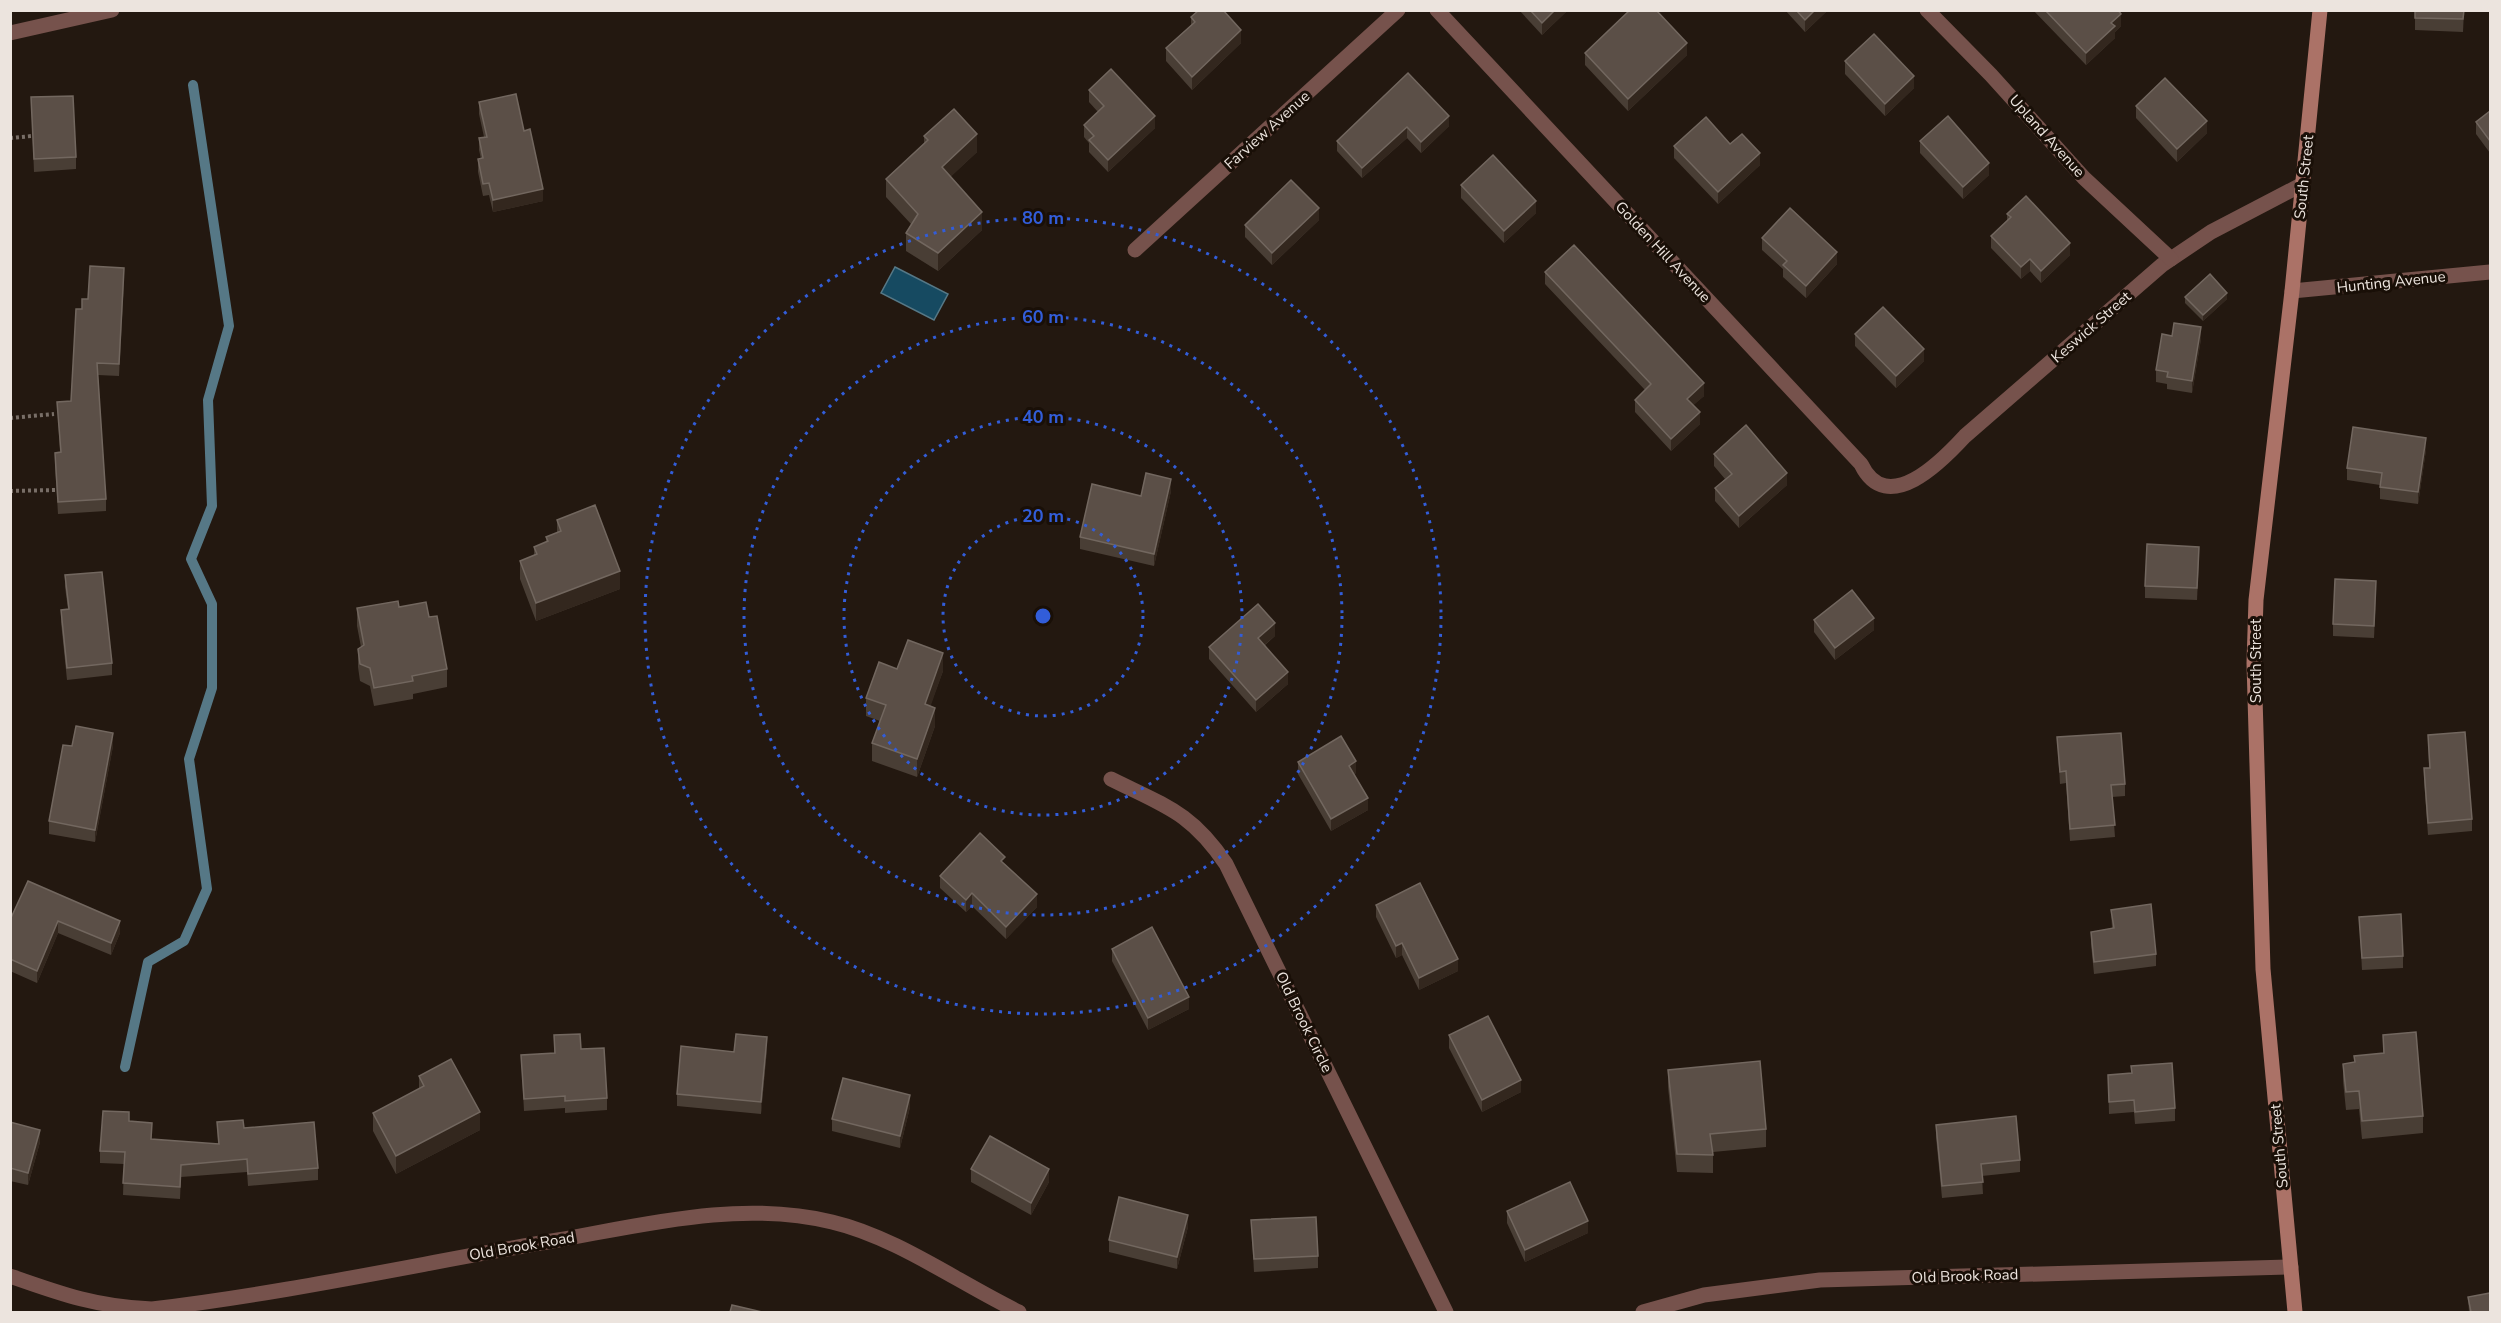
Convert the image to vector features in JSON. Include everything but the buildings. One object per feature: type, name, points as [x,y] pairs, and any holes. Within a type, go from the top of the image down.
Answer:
[{"type":"street","points":[[10,33],[112,10]]},
{"type":"street","name":"Farview Avenue","points":[[1135,249],[1398,10]]},
{"type":"street","name":"Golden Hill Avenue","points":[[1437,10],[1861,464],[1865,474],[1880,484],[1893,486]]},
{"type":"street","name":"Upland Avenue","points":[[1927,10],[1991,75],[2084,178],[2171,259]]},
{"type":"street","name":"South Street","points":[[2295,1312],[2263,969],[2254,663],[2256,600],[2292,291],[2320,10]]},
{"type":"street","name":"Keswick Street","points":[[1893,486],[1918,478],[1940,462],[1974,428],[2171,259],[2211,232],[2303,184]]},
{"type":"street","name":"Hunting Avenue","points":[[2292,291],[2490,272]]},
{"type":"street","name":"Old Brook Circle","points":[[1111,779],[1182,814],[1200,829],[1226,864],[1446,1312]]},
{"type":"street","name":"Old Brook Road","points":[[10,1276],[77,1306],[143,1309],[189,1305],[655,1222],[743,1213],[790,1214],[833,1222],[861,1232],[1019,1312]]},
{"type":"street","name":"Old Brook Road","points":[[1643,1312],[1704,1295],[1820,1280],[2291,1267]]},
{"type":"path","points":[[10,138],[32,136]]},
{"type":"path","points":[[10,418],[54,414]]},
{"type":"path","points":[[10,491],[57,490]]},
{"type":"water","points":[[895,267],[948,294],[934,320],[881,293]]},
{"type":"waterway","points":[[125,1067],[148,962],[184,941],[207,889],[189,759],[212,688],[212,604],[191,559],[212,506],[208,400],[229,326],[193,85]]}]
